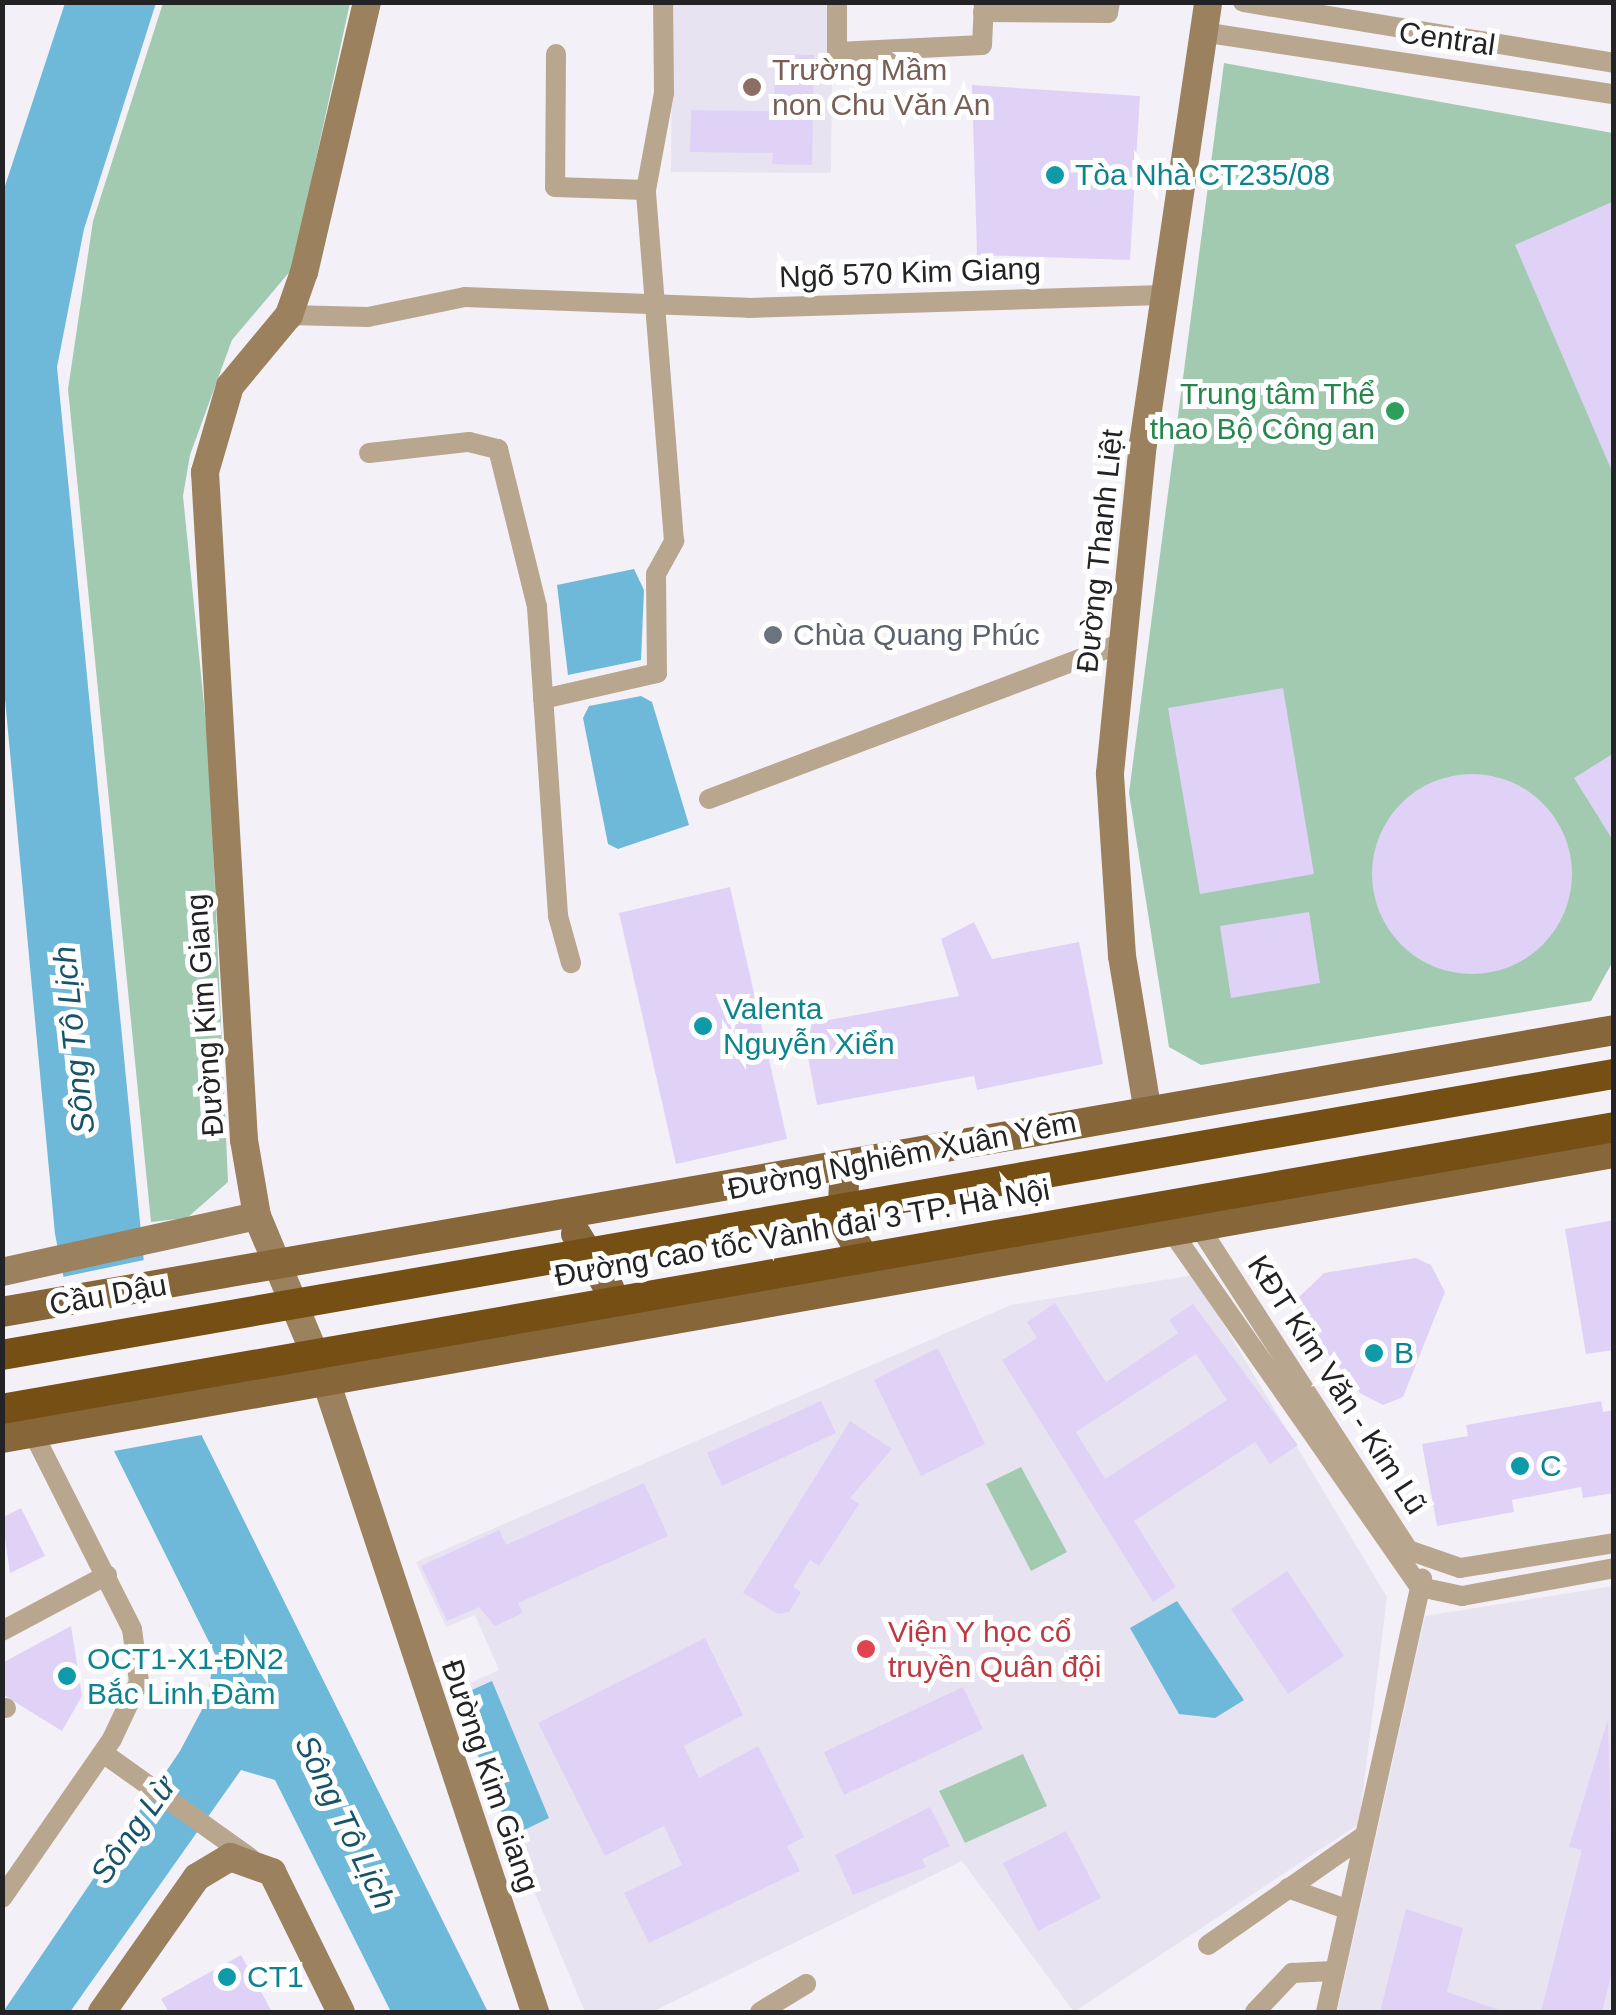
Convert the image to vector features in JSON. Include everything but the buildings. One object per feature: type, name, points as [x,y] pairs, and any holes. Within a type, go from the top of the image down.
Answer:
[{"type":"highway","name":"Đường cao tốc Vành đai 3 TP. Hà Nội","points":[[2,1355],[1614,1074]]},
{"type":"highway","name":"Đường cao tốc Vành đai 3 TP. Hà Nội","points":[[2,1408],[1614,1127]]},
{"type":"main road","name":"Đường Kim Giang","points":[[367,2],[323,214],[289,315],[230,386],[205,472],[243,1122],[257,1216],[326,1381],[535,2012]]},
{"type":"main road","name":"Đường Thanh Liệt","points":[[1147,1107],[1110,827],[1122,643],[1162,295],[1208,2]]},
{"type":"main road","name":"Đường Nghiêm Xuân Yêm","points":[[190,1280],[852,1167],[1147,1107],[1614,1030]]},
{"type":"main road","points":[[2,1438],[597,1334],[876,1280],[1614,1153]]},
{"type":"main road","points":[[852,1167],[842,1219],[876,1280]]},
{"type":"main road","name":"Cầu Dậu","points":[[11,1270],[257,1216]]},
{"type":"main road","points":[[550,1220],[575,1233],[605,1274],[597,1334]]},
{"type":"main road","name":"Cầu Dậu","points":[[9,1308],[190,1280]]},
{"type":"main road","points":[[102,2012],[213,1863],[250,1858],[272,1872],[342,2012]]},
{"type":"street","points":[[543,699],[657,673],[656,574],[674,541],[660,299],[646,190],[664,94],[663,2]]},
{"type":"street","points":[[837,2],[837,52],[982,44],[984,8],[1108,12],[1110,2]]},
{"type":"street","name":"Central","points":[[1243,2],[1614,63]]},
{"type":"street","points":[[1271,44],[1277,8]]},
{"type":"street","name":"Central","points":[[1202,32],[1614,94]]},
{"type":"street","points":[[556,54],[555,187],[646,190]]},
{"type":"street","name":"Ngõ 570 Kim Giang","points":[[289,315],[368,316],[465,297],[660,299],[748,308],[1162,295]]},
{"type":"street","points":[[369,453],[470,442],[498,448],[537,607],[558,916],[571,963]]},
{"type":"street","points":[[709,799],[1122,643]]},
{"type":"street","name":"KĐT Kim Văn - Kim Lũ","points":[[1184,1227],[1420,1588]]},
{"type":"street","points":[[2,1898],[137,1696],[140,1667],[107,1575],[34,1434]]},
{"type":"street","name":"KĐT Kim Văn - Kim Lũ","points":[[1333,1451],[1402,1541],[1425,1561],[1494,1566],[1614,1542]]},
{"type":"street","points":[[1326,2012],[1425,1561]]},
{"type":"street","points":[[1420,1588],[1462,1596],[1614,1568]]},
{"type":"street","points":[[2,1631],[107,1575]]},
{"type":"street","points":[[102,1753],[250,1858]]},
{"type":"street","points":[[1208,1945],[1365,1835]]},
{"type":"street","points":[[1288,1888],[1346,1910]]},
{"type":"street","points":[[1255,2012],[1292,1973],[1333,1971]]},
{"type":"street","points":[[760,2012],[806,1984]]},
{"type":"shaded area","name":"Trường Mầm non Chu Văn An","points":[[672,3],[833,3],[831,173],[671,172]]},
{"type":"shaded area","name":"Viện Y học cổ truyền Quân đội","points":[[1194,1275],[1387,1597],[1359,1824],[1074,2012],[962,1861],[652,2012],[585,2012],[450,1692],[499,1670],[475,1615],[446,1627],[416,1562],[1011,1305]]},
{"type":"shaded area","points":[[1613,1586],[1613,2012],[1337,2012],[1425,1616]]},
{"type":"green space","points":[[163,3],[350,3],[292,269],[232,340],[190,455],[183,496],[209,754],[228,1182],[187,1218],[151,1222],[68,389],[93,221]]},
{"type":"green space","name":"Trung tâm Thể thao Bộ Công an","points":[[1224,63],[1613,133],[1613,961],[1591,1001],[1201,1065],[1169,1047],[1129,793]]},
{"type":"green space","points":[[1021,1467],[1067,1552],[1031,1571],[986,1484]]},
{"type":"green space","points":[[1023,1754],[1047,1806],[965,1843],[939,1791]]},
{"type":"water","points":[[65,3],[156,3],[84,229],[57,367],[144,1263],[202,1436],[488,2012],[391,2012],[275,1780],[241,1770],[70,2012],[3,2012],[180,1751],[206,1702],[215,1654],[114,1451],[80,1360],[55,1234],[2,667],[3,192]]},
{"type":"water","points":[[634,569],[644,590],[641,660],[568,675],[557,585]]},
{"type":"water","points":[[641,696],[652,702],[689,825],[618,849],[608,844],[583,718],[589,706]]},
{"type":"water","points":[[1177,1601],[1244,1700],[1215,1718],[1179,1714],[1130,1628]]},
{"type":"water","points":[[492,1681],[549,1818],[512,1836],[454,1698]]},
{"type":"pier","points":[[149,1259],[207,1434],[109,1452],[75,1361],[58,1278]]},
{"type":"place","name":"Trường Mầm non Chu Văn An","points":[[752,87]]},
{"type":"place","name":"Tòa Nhà CT235/08","points":[[1055,175]]},
{"type":"place","name":"Trung tâm Thể thao Bộ Công an","points":[[1395,411]]},
{"type":"place","name":"Chùa Quang Phúc","points":[[773,635]]},
{"type":"place","name":"Valenta Nguyễn Xiển","points":[[703,1026]]},
{"type":"place","name":"B","points":[[1374,1353]]},
{"type":"place","name":"C","points":[[1520,1466]]},
{"type":"place","name":"Viện Y học cổ truyền Quân đội","points":[[866,1649]]},
{"type":"place","name":"OCT1-X1-ĐN2 Bắc Linh Đàm","points":[[67,1676]]},
{"type":"place","name":"CT1","points":[[227,1977]]},
{"type":"water label","name":"Sông Tô Lịch","points":[[74,1040]]},
{"type":"water label","name":"Sông Tô Lịch","points":[[345,1822]]},
{"type":"water label","name":"Sông Lừ","points":[[133,1830]]}]
